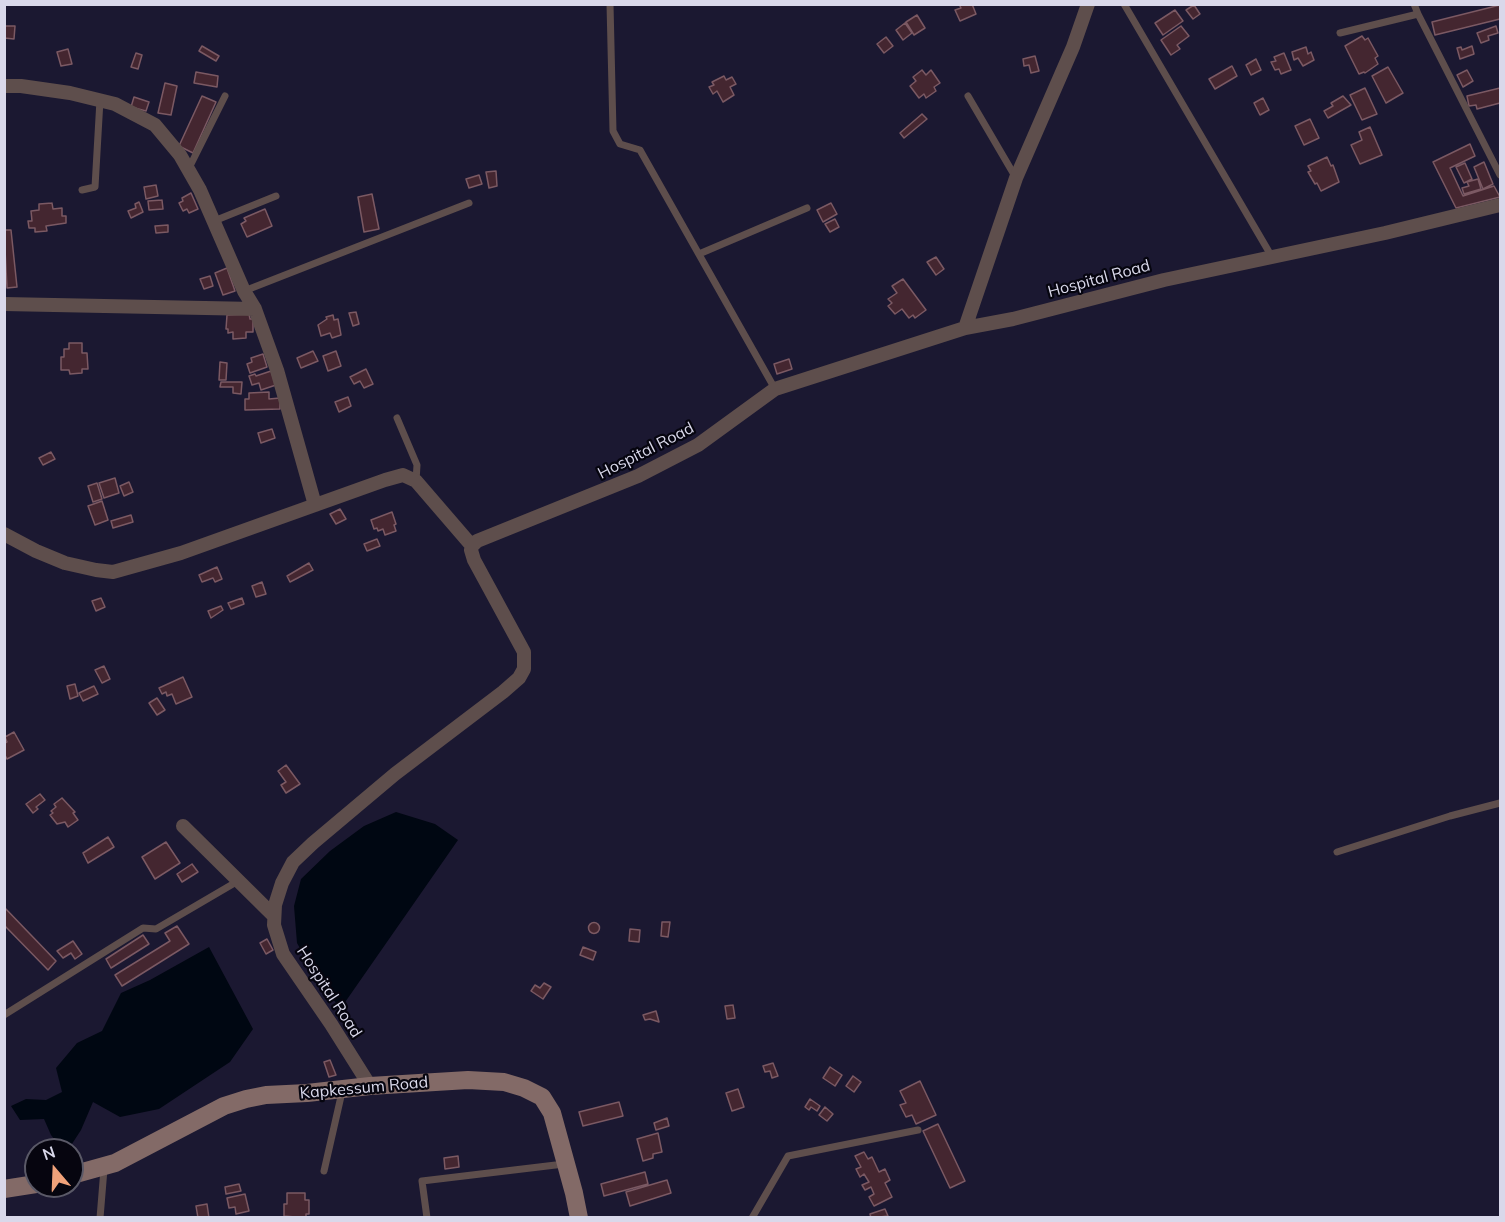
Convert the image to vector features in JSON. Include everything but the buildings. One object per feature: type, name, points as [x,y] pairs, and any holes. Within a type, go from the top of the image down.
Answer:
[{"type":"street","points":[[965,328],[1016,178],[1086,17],[1088,4]]},
{"type":"street","points":[[4,86],[60,92],[115,104],[155,125],[180,155],[214,221],[244,291],[255,309],[277,370],[315,505]]},
{"type":"street","name":"Hospital Road","points":[[370,1086],[283,954],[274,925],[275,905],[282,883],[293,862],[313,843],[395,774],[503,692],[519,678],[524,669],[524,652],[474,560],[472,546],[477,541],[583,500],[638,476],[699,445],[776,389],[965,328],[1013,319],[1164,280],[1500,205]]},
{"type":"street","points":[[4,304],[255,309]]},
{"type":"street","points":[[4,534],[36,552],[65,563],[113,572],[182,553],[398,476],[408,476],[416,481],[472,546]]},
{"type":"street","points":[[183,826],[274,916]]},
{"type":"street","name":"Kapkessum Road","points":[[84,1172],[125,1158],[224,1106],[246,1099],[266,1095],[370,1086],[468,1080],[504,1082],[525,1088],[542,1097],[552,1113],[579,1218]]},
{"type":"street","points":[[4,1189],[24,1186]]},
{"type":"lane","points":[[610,4],[613,130],[620,144],[640,150],[776,389]]},
{"type":"lane","points":[[1124,4],[1272,257]]},
{"type":"lane","points":[[1414,4],[1500,175]]},
{"type":"lane","points":[[1340,33],[1418,14]]},
{"type":"lane","points":[[188,170],[225,96]]},
{"type":"lane","points":[[968,96],[1016,178]]},
{"type":"lane","points":[[81,190],[95,187],[100,100]]},
{"type":"lane","points":[[214,221],[276,196]]},
{"type":"lane","points":[[244,291],[469,203]]},
{"type":"lane","points":[[699,254],[807,208]]},
{"type":"lane","points":[[397,418],[417,465],[416,481]]},
{"type":"lane","points":[[1337,852],[1450,816],[1500,803]]},
{"type":"lane","points":[[4,1015],[143,928],[156,929],[238,881]]},
{"type":"lane","points":[[324,1171],[343,1089]]},
{"type":"lane","points":[[752,1218],[788,1156],[918,1130]]},
{"type":"lane","points":[[427,1218],[422,1181],[566,1164]]},
{"type":"lane","points":[[100,1218],[104,1166]]},
{"type":"shaded area","points":[[396,812],[435,824],[458,840],[341,1008],[323,989],[297,943],[294,906],[301,879],[330,851],[364,826]]},
{"type":"shaded area","points":[[209,947],[253,1029],[230,1062],[159,1109],[120,1117],[93,1102],[76,1138],[53,1138],[44,1119],[20,1120],[11,1106],[26,1099],[46,1100],[62,1092],[56,1068],[77,1043],[102,1031],[121,993],[150,980]]}]
